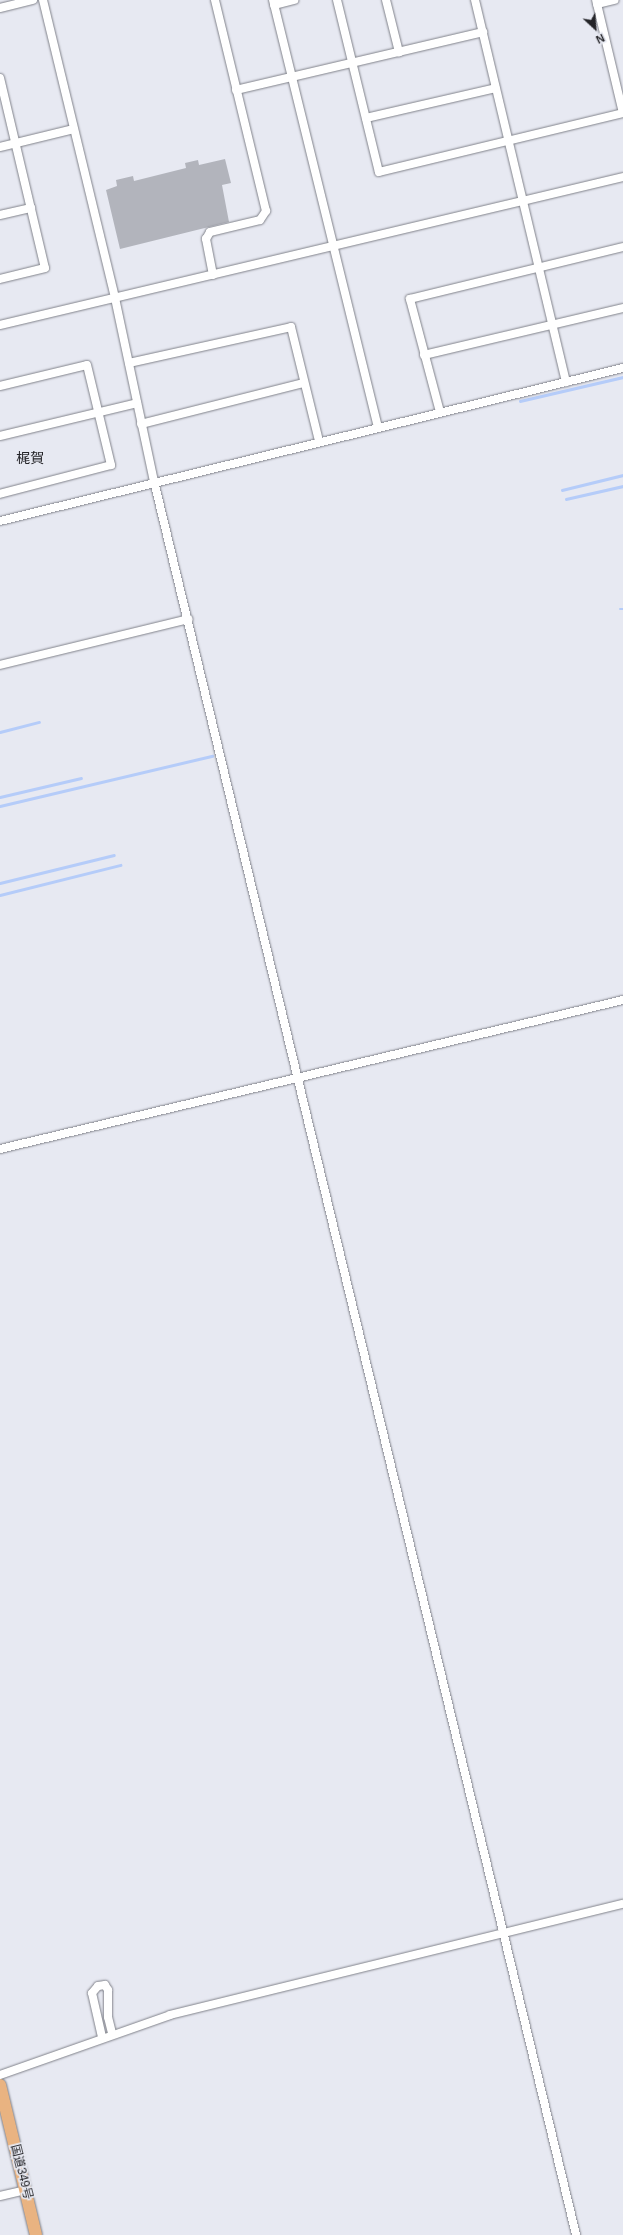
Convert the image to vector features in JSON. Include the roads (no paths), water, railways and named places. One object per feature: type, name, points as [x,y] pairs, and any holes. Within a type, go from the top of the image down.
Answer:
[{"type":"highway","name":"国道349号","points":[[0,2085],[36,2235]]},
{"type":"street","points":[[0,8],[33,0]]},
{"type":"street","points":[[43,0],[115,298],[154,481],[502,1933],[576,2235]]},
{"type":"street","points":[[213,275],[206,239],[210,232],[260,220],[266,211],[215,0]]},
{"type":"street","points":[[294,0],[274,2],[335,245],[378,427]]},
{"type":"street","points":[[337,0],[379,172],[623,114],[596,2],[615,0]]},
{"type":"street","points":[[386,0],[399,52]]},
{"type":"street","points":[[475,0],[566,382]]},
{"type":"street","points":[[236,90],[483,32]]},
{"type":"street","points":[[0,78],[45,268],[0,279]]},
{"type":"street","points":[[366,118],[496,88]]},
{"type":"street","points":[[0,147],[74,129]]},
{"type":"street","points":[[0,325],[623,177]]},
{"type":"street","points":[[0,215],[31,208]]},
{"type":"street","points":[[440,412],[410,299],[539,266],[623,247]]},
{"type":"street","points":[[424,355],[623,308]]},
{"type":"street","points":[[129,364],[291,326],[303,383],[318,441]]},
{"type":"street","points":[[0,386],[87,365],[111,465],[0,494]]},
{"type":"street","points":[[0,521],[154,481],[623,368]]},
{"type":"street","points":[[141,424],[303,383]]},
{"type":"street","points":[[0,436],[137,403]]},
{"type":"street","points":[[0,665],[188,619]]},
{"type":"street","points":[[0,1149],[623,1000]]},
{"type":"street","points":[[0,2075],[112,2033],[170,2015],[623,1904]]},
{"type":"street","points":[[102,2037],[92,1993],[92,1989],[98,1986],[105,1985],[108,1990],[108,2017],[112,2033]]},
{"type":"street","points":[[0,2196],[25,2190]]},
{"type":"waterway","points":[[520,401],[623,377]]},
{"type":"waterway","points":[[562,490],[623,475]]},
{"type":"waterway","points":[[566,499],[623,486]]},
{"type":"waterway","points":[[0,732],[39,722]]},
{"type":"waterway","points":[[0,806],[212,756]]},
{"type":"waterway","points":[[0,797],[81,778]]},
{"type":"waterway","points":[[0,883],[114,855]]},
{"type":"waterway","points":[[0,895],[120,865]]},
{"type":"district","name":"梶賀","points":[[30,458]]}]
